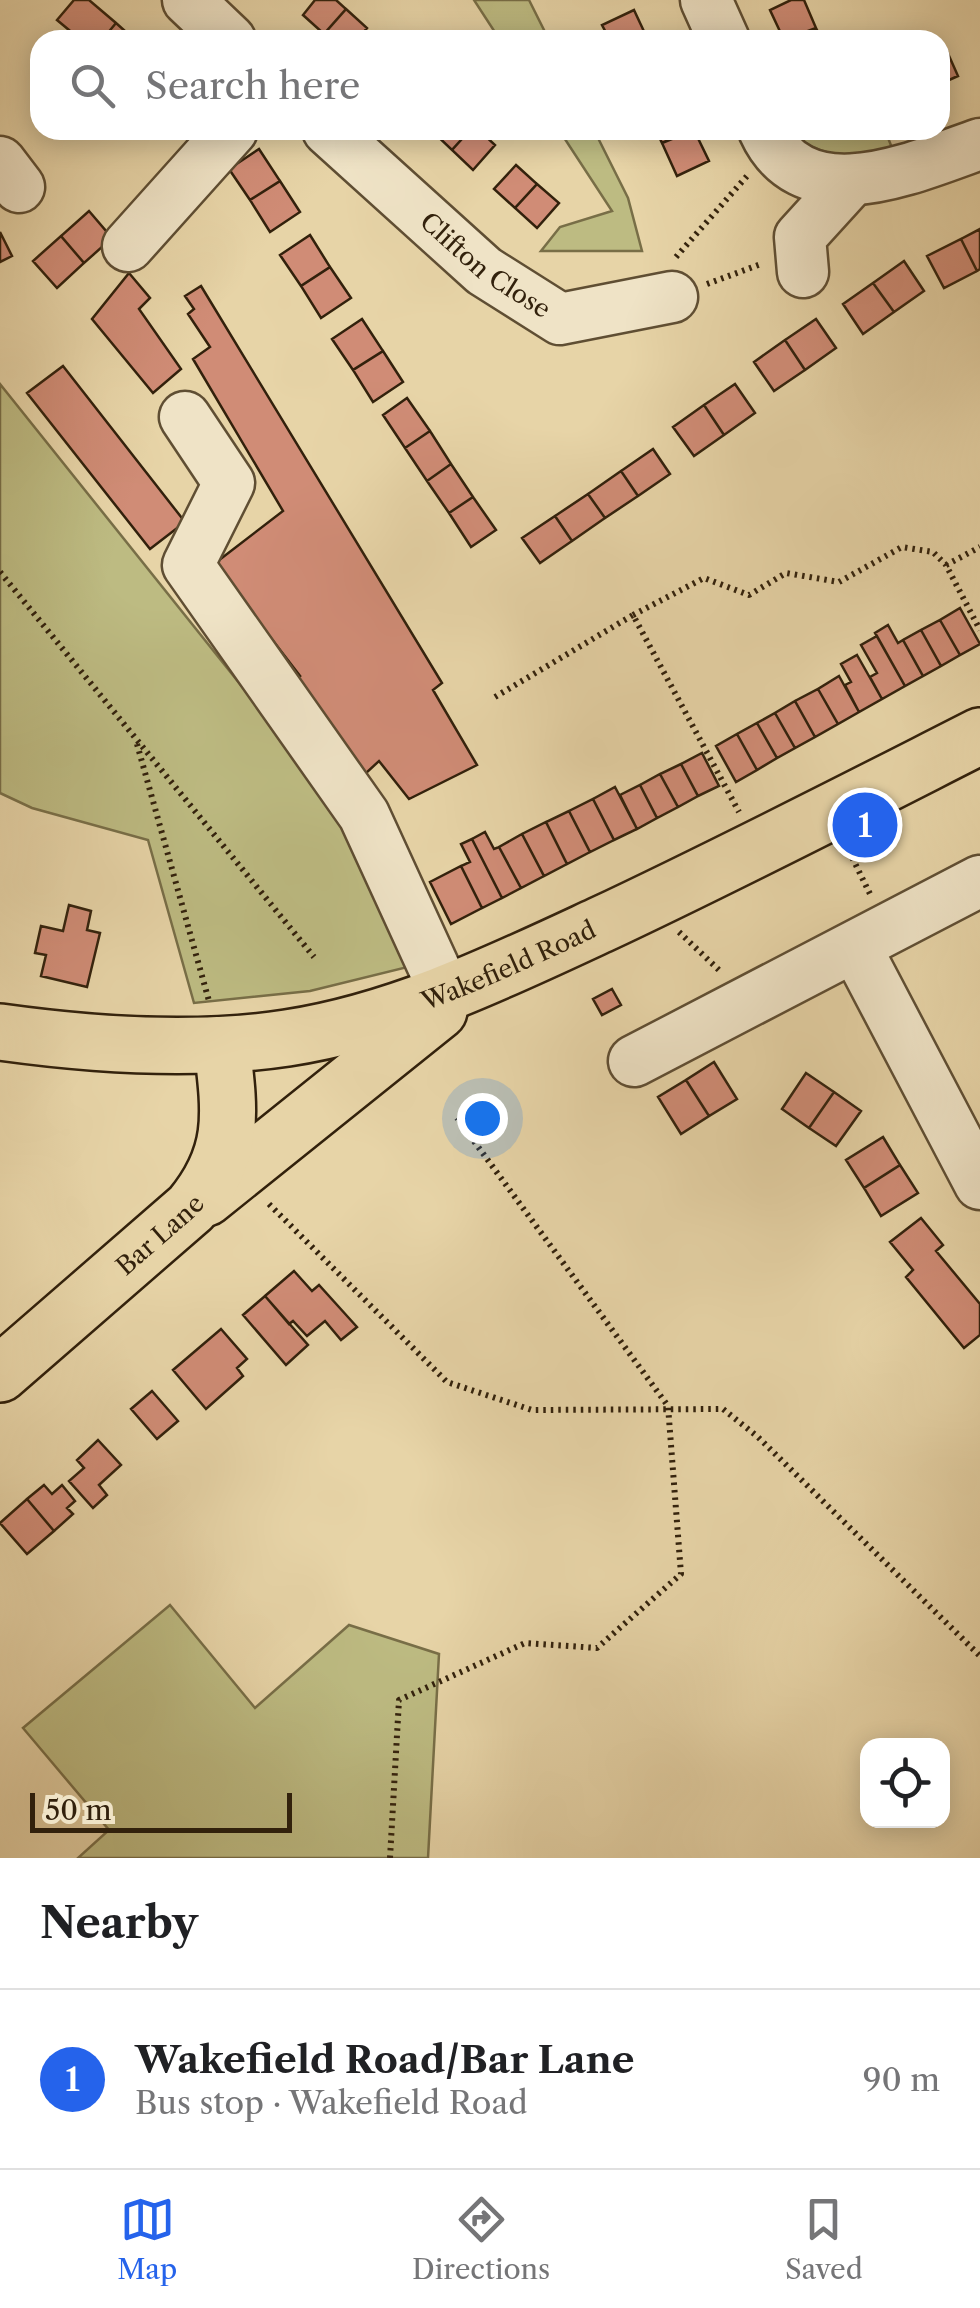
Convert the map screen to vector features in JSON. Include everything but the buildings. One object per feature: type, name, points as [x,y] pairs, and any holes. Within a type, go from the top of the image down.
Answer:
[{"type":"main road","name":"Wakefield Road","points":[[0,1032],[222,1046],[352,1024],[462,988],[647,903],[980,736]]},
{"type":"main road","points":[[191,1208],[242,1174],[338,1088],[462,988]]},
{"type":"main road","name":"Bar Lane","points":[[0,1374],[191,1208],[215,1179],[225,1154],[228,1095],[222,1046]]},
{"type":"street","points":[[188,0],[220,30]]},
{"type":"street","points":[[706,0],[720,30]]},
{"type":"street","points":[[128,246],[223,140]]},
{"type":"street","name":"Clifton Close","points":[[339,140],[484,271],[560,319],[672,297]]},
{"type":"street","points":[[771,140],[806,175],[850,182],[910,168],[980,144]]},
{"type":"street","points":[[788,266],[800,236],[850,182]]},
{"type":"street","points":[[185,416],[229,483],[188,565],[364,815],[462,988]]},
{"type":"street","points":[[634,1061],[980,881]]},
{"type":"street","points":[[872,939],[980,1184]]},
{"type":"path","points":[[766,140],[756,167],[664,271],[672,297],[788,266]]},
{"type":"path","points":[[946,564],[980,546]]},
{"type":"path","points":[[495,697],[704,578],[749,595],[786,573],[839,582],[902,548],[933,552],[946,564],[980,630]]},
{"type":"path","points":[[0,572],[314,958]]},
{"type":"path","points":[[633,615],[758,848]]},
{"type":"path","points":[[136,738],[222,1046]]},
{"type":"path","points":[[830,812],[872,939]]},
{"type":"path","points":[[647,903],[751,1000]]},
{"type":"path","points":[[390,1858],[399,1700],[525,1643],[596,1648],[682,1574],[668,1406],[458,1118]]},
{"type":"path","points":[[242,1174],[447,1382],[532,1410],[668,1406],[723,1409],[980,1656]]},
{"type":"shaded area","points":[[474,0],[529,0],[544,30],[494,30]]},
{"type":"shaded area","points":[[566,140],[599,140],[628,198],[642,251],[541,251],[560,227],[612,211]]},
{"type":"shaded area","points":[[801,140],[889,140],[892,148],[849,156]]},
{"type":"shaded area","points":[[0,384],[360,834],[416,965],[310,991],[194,1003],[148,840],[32,808],[0,793]]},
{"type":"shaded area","points":[[170,1605],[255,1708],[349,1625],[439,1654],[428,1858],[78,1858],[109,1830],[23,1728]]},
{"type":"place","name":"Wakefield Road/Bar Lane","points":[[865,825]]}]
